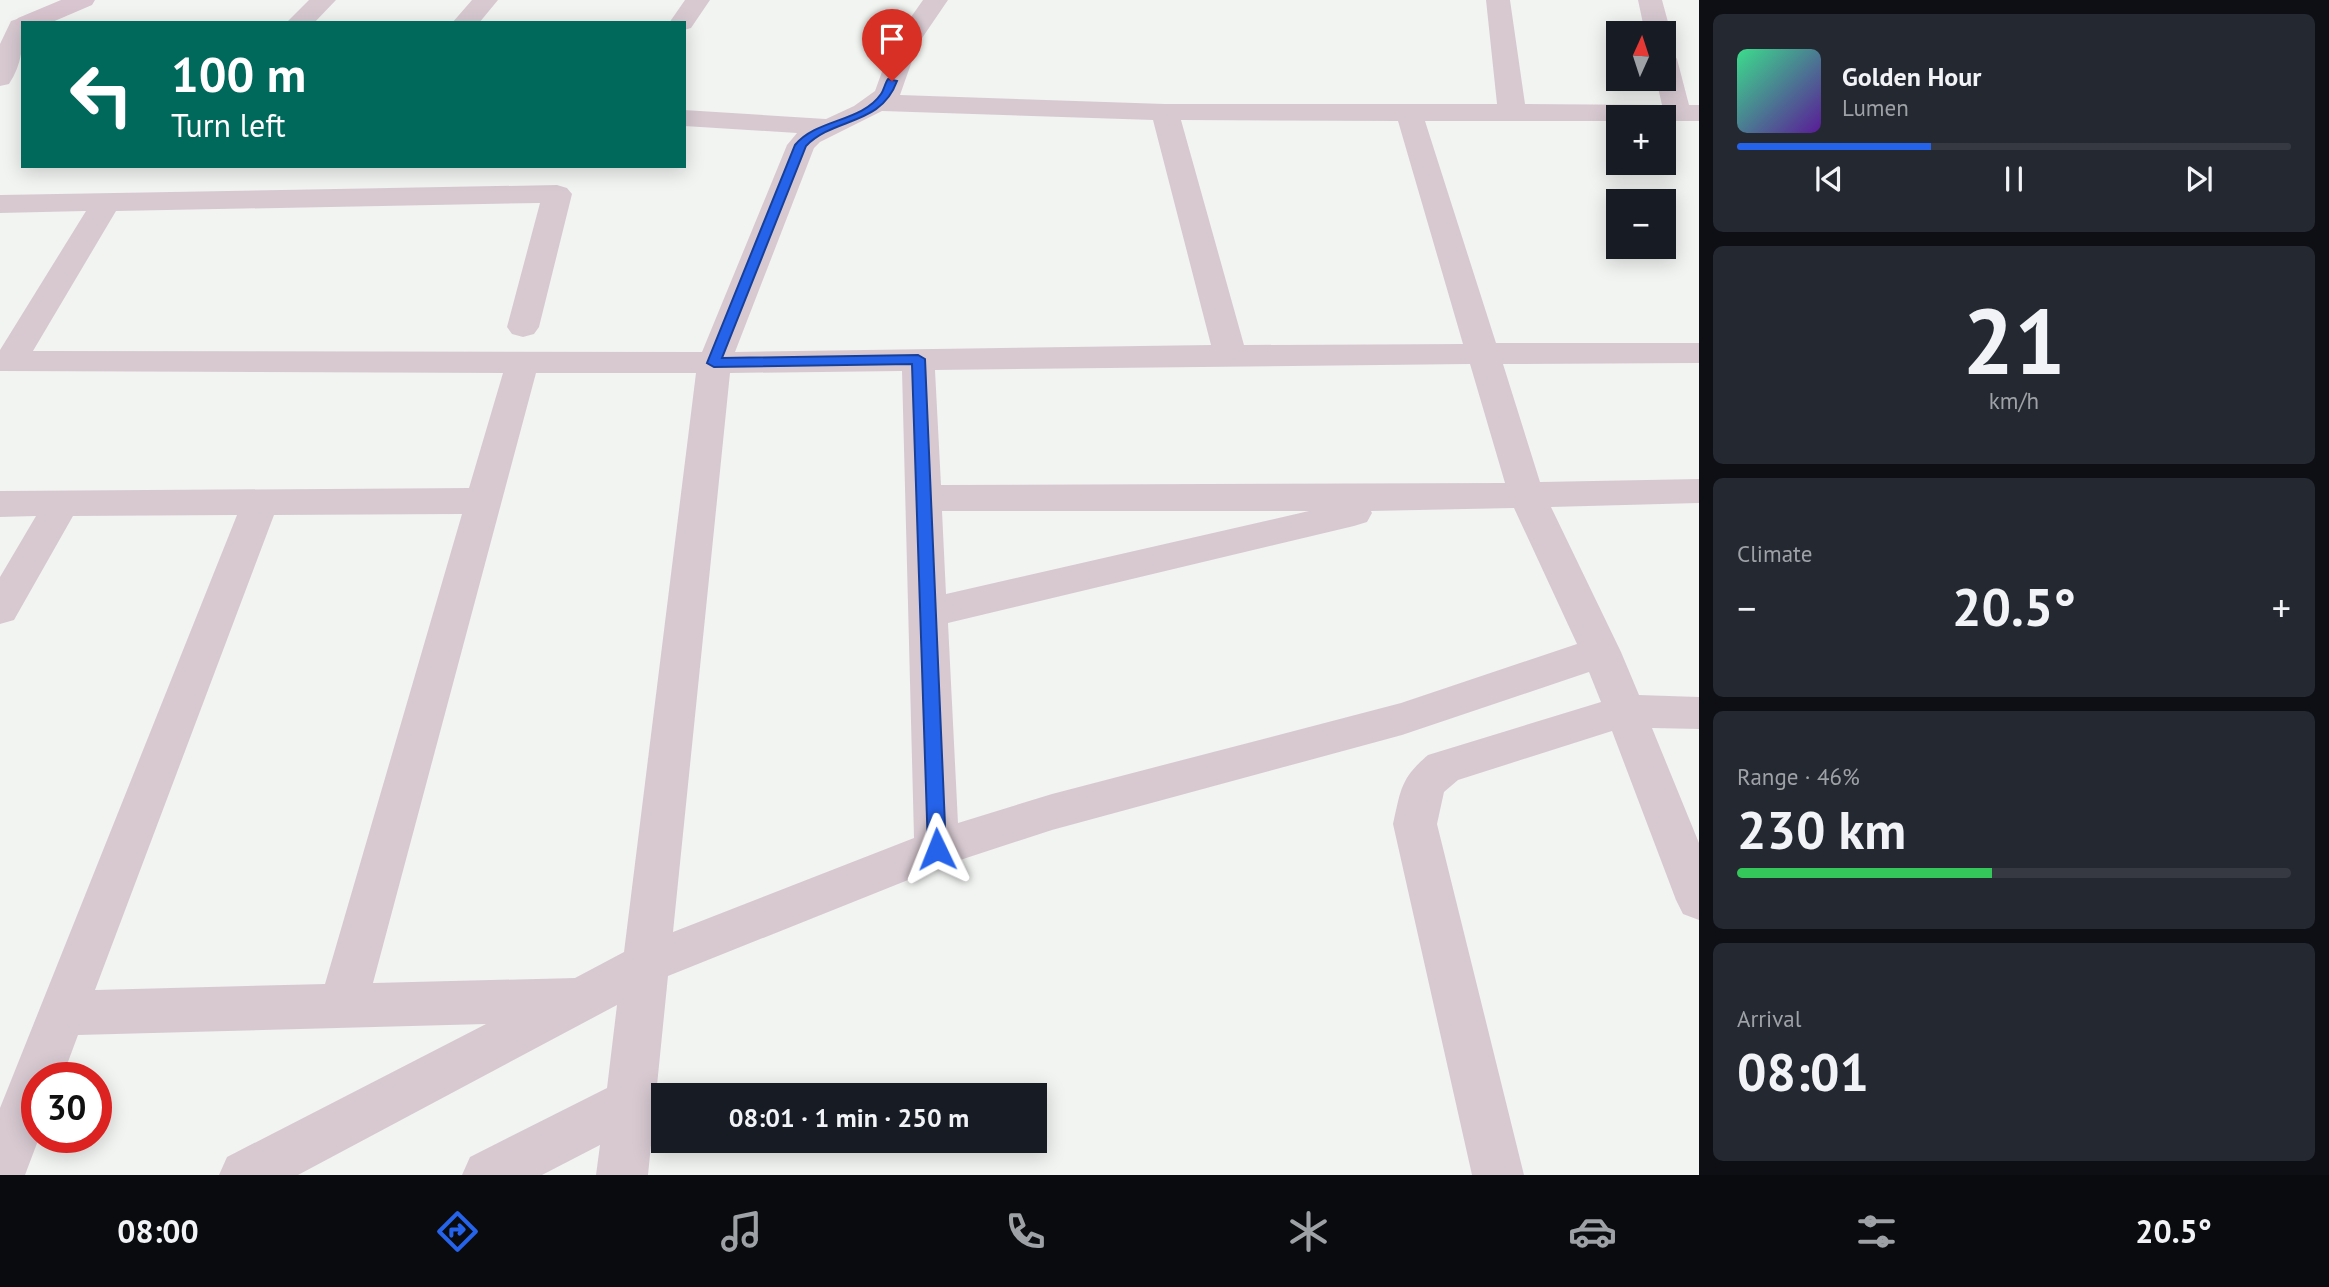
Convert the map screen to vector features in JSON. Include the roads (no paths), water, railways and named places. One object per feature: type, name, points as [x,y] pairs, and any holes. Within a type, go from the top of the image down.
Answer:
[{"type":"main road","points":[[32,21],[83,0]]},
{"type":"street","points":[[301,21],[324,0]]},
{"type":"street","points":[[467,21],[486,0]]},
{"type":"street","points":[[683,21],[698,0]]},
{"type":"street","points":[[622,1175],[714,363],[801,145],[810,136],[879,103],[887,94],[905,44],[936,0]]},
{"type":"street","points":[[1498,0],[1512,113]]},
{"type":"street","points":[[1650,0],[1655,21]]},
{"type":"street","points":[[0,78],[17,27]]},
{"type":"street","points":[[879,103],[1165,112],[1688,113],[1676,86]]},
{"type":"street","points":[[1165,112],[1230,355]]},
{"type":"street","points":[[1409,113],[1486,356],[1526,494],[1601,652],[1699,900]]},
{"type":"street","points":[[686,118],[828,127]]},
{"type":"street","points":[[0,204],[106,203],[559,180],[523,346],[483,501],[343,1004]]},
{"type":"street","points":[[5,361],[106,203]]},
{"type":"street","points":[[5,361],[523,346],[714,363],[1230,355],[1699,353]]},
{"type":"street","points":[[918,359],[937,849]]},
{"type":"street","points":[[923,498],[1417,498],[1699,491]]},
{"type":"street","points":[[928,613],[1417,498]]},
{"type":"street","points":[[0,504],[483,501]]},
{"type":"street","points":[[43,1062],[260,504]]},
{"type":"street","points":[[0,610],[61,505]]},
{"type":"street","points":[[245,1175],[583,999],[645,980],[937,849],[1052,811],[1402,719],[1601,652]]},
{"type":"street","points":[[1498,1175],[1415,824],[1424,784],[1443,767],[1625,711],[1699,713]]},
{"type":"street","points":[[62,1013],[583,999]]},
{"type":"street","points":[[488,1175],[632,1088]]},
{"type":"street","points":[[0,1173],[21,1119]]}]
